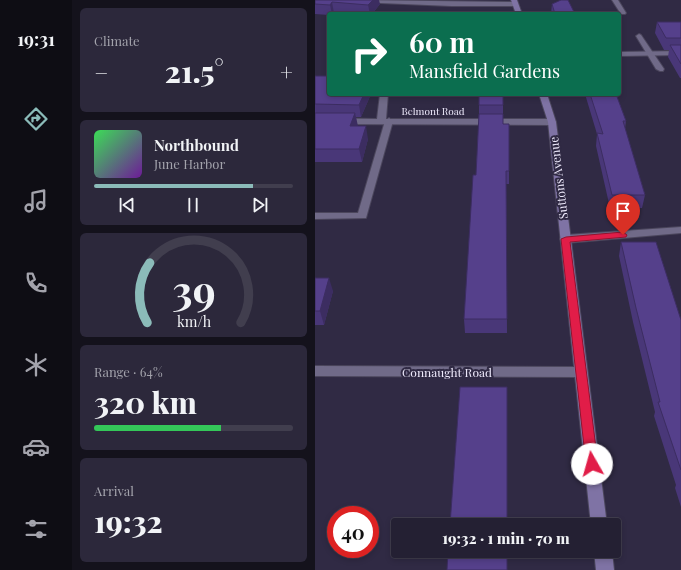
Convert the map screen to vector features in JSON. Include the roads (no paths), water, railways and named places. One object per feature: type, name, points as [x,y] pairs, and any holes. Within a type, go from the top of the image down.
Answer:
[{"type":"street","points":[[357,0],[429,3],[515,2],[518,12]]},
{"type":"street","points":[[615,0],[623,13]]},
{"type":"street","points":[[639,36],[660,69]]},
{"type":"street","points":[[621,54],[681,53]]},
{"type":"street","points":[[315,216],[362,216],[385,121],[384,96]]},
{"type":"street","name":"Suttons Avenue","points":[[544,96],[552,122],[598,518]]},
{"type":"street","name":"Belmont Road","points":[[315,121],[552,122]]},
{"type":"street","points":[[566,239],[681,230]]},
{"type":"street","name":"Connaught Road","points":[[315,371],[580,372]]},
{"type":"street","points":[[604,558],[605,570]]}]
